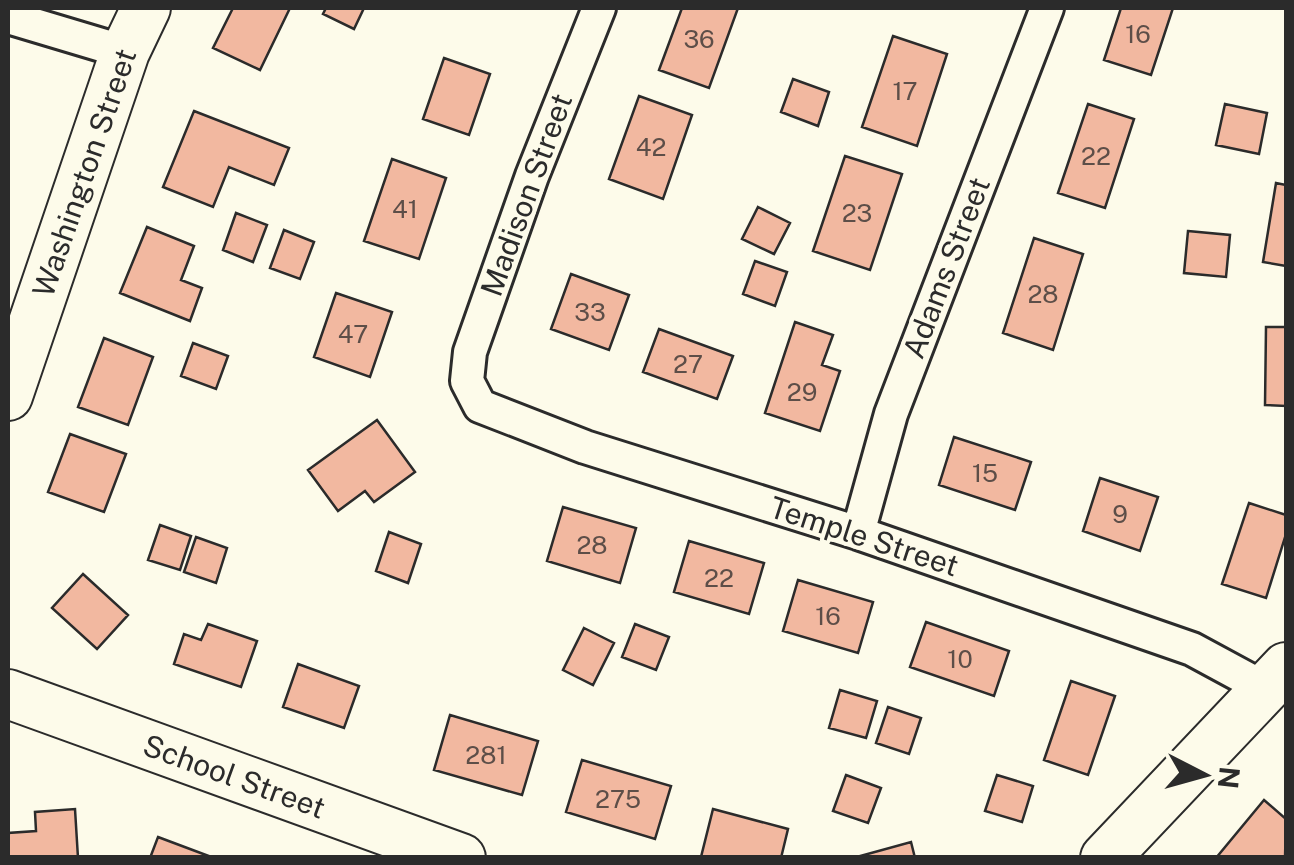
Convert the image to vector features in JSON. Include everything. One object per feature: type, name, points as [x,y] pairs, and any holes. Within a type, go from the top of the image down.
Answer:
[{"type":"street","name":"Washington Street","points":[[8,396],[125,52],[146,8]]},
{"type":"street","name":"Madison Street","points":[[468,384],[470,352],[532,176],[599,8]]},
{"type":"street","name":"Adams Street","points":[[858,533],[892,414],[1047,8]]},
{"type":"street","points":[[8,17],[125,52]]},
{"type":"street","name":"Temple Street","points":[[468,384],[480,406],[586,447],[858,533],[1276,678]]},
{"type":"street","points":[[1106,858],[1276,678]]},
{"type":"street","name":"School Street","points":[[8,694],[461,858]]},
{"type":"building","points":[[233,8],[290,8],[260,70],[213,48]]},
{"type":"building","points":[[326,8],[364,8],[354,29],[323,14]]},
{"type":"building","points":[[682,8],[738,8],[709,88],[659,70]]},
{"type":"building","points":[[1121,8],[1173,8],[1151,75],[1104,60]]},
{"type":"building","points":[[893,36],[947,54],[917,146],[862,127]]},
{"type":"building","points":[[444,58],[490,74],[469,135],[423,119]]},
{"type":"building","points":[[793,79],[829,92],[818,126],[781,112]]},
{"type":"building","points":[[639,96],[692,115],[663,199],[609,179]]},
{"type":"building","points":[[1088,104],[1134,119],[1105,208],[1058,193]]},
{"type":"building","points":[[1225,104],[1267,113],[1259,154],[1216,145]]},
{"type":"building","points":[[194,111],[289,148],[274,185],[229,167],[213,207],[163,187]]},
{"type":"building","points":[[845,156],[902,174],[870,270],[813,251]]},
{"type":"building","points":[[392,159],[446,178],[419,259],[364,241]]},
{"type":"building","points":[[1276,183],[1286,185],[1286,266],[1263,262]]},
{"type":"building","points":[[758,207],[790,223],[774,254],[742,239]]},
{"type":"building","points":[[236,213],[267,225],[253,262],[223,250]]},
{"type":"building","points":[[147,227],[194,246],[181,280],[202,288],[190,321],[120,293]]},
{"type":"building","points":[[284,230],[314,242],[300,279],[270,268]]},
{"type":"building","points":[[1188,231],[1230,235],[1226,277],[1184,273]]},
{"type":"building","points":[[1034,238],[1083,254],[1053,350],[1003,333]]},
{"type":"building","points":[[755,261],[787,272],[775,306],[743,294]]},
{"type":"building","points":[[571,274],[629,295],[609,350],[551,329]]},
{"type":"building","points":[[336,293],[392,312],[370,377],[314,357]]},
{"type":"building","points":[[795,322],[833,335],[822,365],[840,371],[820,431],[765,413]]},
{"type":"building","points":[[1266,327],[1286,327],[1286,406],[1265,405]]},
{"type":"building","points":[[659,329],[733,356],[717,399],[643,372]]},
{"type":"building","points":[[104,338],[153,357],[128,425],[78,407]]},
{"type":"building","points":[[193,343],[228,356],[216,389],[181,376]]},
{"type":"building","points":[[377,420],[415,472],[374,502],[365,491],[338,511],[308,470]]},
{"type":"building","points":[[70,434],[126,454],[104,512],[48,492]]},
{"type":"building","points":[[954,437],[1031,462],[1015,510],[939,485]]},
{"type":"building","points":[[1100,478],[1158,497],[1140,551],[1083,531]]},
{"type":"building","points":[[1249,503],[1286,515],[1286,534],[1266,598],[1222,584]]},
{"type":"building","points":[[563,507],[636,528],[620,583],[547,561]]},
{"type":"building","points":[[160,525],[191,536],[180,570],[148,560]]},
{"type":"building","points":[[389,532],[421,544],[408,583],[376,571]]},
{"type":"building","points":[[196,537],[227,548],[216,583],[184,572]]},
{"type":"building","points":[[689,541],[764,563],[749,614],[674,592]]},
{"type":"building","points":[[83,574],[128,615],[97,649],[52,608]]},
{"type":"building","points":[[798,580],[873,602],[858,653],[783,631]]},
{"type":"building","points":[[926,622],[1009,651],[994,696],[910,667]]},
{"type":"building","points":[[208,624],[257,641],[241,687],[174,664],[184,634],[201,640]]},
{"type":"building","points":[[635,624],[669,637],[656,670],[622,657]]},
{"type":"building","points":[[584,628],[614,643],[593,685],[563,670]]},
{"type":"building","points":[[298,664],[359,686],[344,728],[283,707]]},
{"type":"building","points":[[1071,681],[1115,696],[1088,775],[1044,760]]},
{"type":"building","points":[[840,690],[877,701],[866,738],[829,728]]},
{"type":"building","points":[[888,707],[921,718],[909,754],[876,743]]},
{"type":"building","points":[[450,715],[538,741],[522,795],[434,770]]},
{"type":"building","points":[[582,760],[671,786],[655,839],[566,812]]},
{"type":"building","points":[[846,775],[881,788],[868,823],[833,811]]},
{"type":"building","points":[[997,775],[1033,786],[1022,822],[985,811]]},
{"type":"building","points":[[1264,800],[1286,819],[1285,858],[1216,858]]},
{"type":"building","points":[[75,809],[78,858],[8,858],[8,833],[36,831],[35,812]]},
{"type":"building","points":[[713,809],[788,829],[781,858],[701,857]]},
{"type":"building","points":[[158,837],[214,858],[150,858]]},
{"type":"building","points":[[911,842],[915,858],[853,858]]}]
